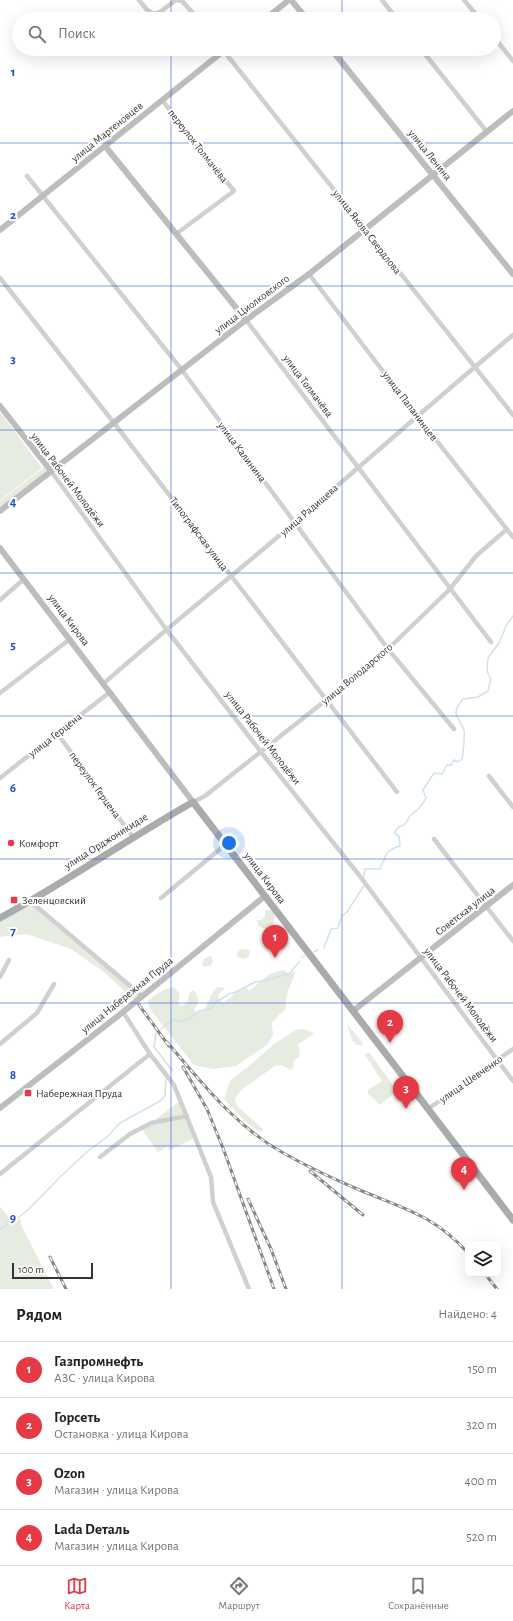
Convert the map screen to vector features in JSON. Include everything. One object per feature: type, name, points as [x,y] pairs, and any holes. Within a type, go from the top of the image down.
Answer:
[{"type":"main road","name":"улица Орджоникидзе","points":[[0,918],[30,901],[133,836],[193,802]]},
{"type":"main road","name":"улица Кирова","points":[[193,802],[428,1109],[512,1215]]},
{"type":"street","points":[[139,0],[150,12]]},
{"type":"street","points":[[160,12],[176,0],[182,1],[192,12]]},
{"type":"street","points":[[274,12],[290,0],[301,12]]},
{"type":"street","points":[[382,0],[391,12]]},
{"type":"street","points":[[464,0],[474,12]]},
{"type":"street","points":[[501,46],[513,61]]},
{"type":"street","name":"улица Мартеновцев","points":[[0,230],[217,56]]},
{"type":"street","name":"улица Якова Свердлова","points":[[229,56],[365,230],[513,414]]},
{"type":"street","name":"улица Ленина","points":[[337,56],[513,274]]},
{"type":"street","points":[[427,56],[487,132]]},
{"type":"street","name":"переулок Толмачёва","points":[[162,100],[234,191],[176,234]]},
{"type":"street","name":"улица Циолковского","points":[[0,510],[246,320],[309,274],[513,111]]},
{"type":"street","name":"улица Толмачёва","points":[[105,146],[246,320],[357,468],[491,642]]},
{"type":"street","name":"улица Калинина","points":[[27,176],[182,370],[388,649],[454,729]]},
{"type":"street","name":"улица Папанинцев","points":[[309,274],[417,416],[513,537]]},
{"type":"street","name":"Типографская улица","points":[[0,278],[114,423],[397,792]]},
{"type":"street","name":"улица Радищева","points":[[103,684],[166,629],[295,523],[417,416],[513,335]]},
{"type":"street","name":"улица Рабочей Молодёжи","points":[[0,406],[51,472],[166,629],[260,752],[359,875],[513,1081]]},
{"type":"street","name":"улица Володарского","points":[[193,802],[205,796],[388,649],[450,589],[476,556],[506,530]]},
{"type":"street","name":"улица Кирова","points":[[0,548],[193,802]]},
{"type":"street","points":[[0,600],[24,579]]},
{"type":"street","points":[[0,693],[70,639]]},
{"type":"street","name":"улица Герцена","points":[[0,778],[110,692]]},
{"type":"street","name":"переулок Герцена","points":[[57,733],[133,836]]},
{"type":"street","points":[[489,776],[513,807]]},
{"type":"street","points":[[434,839],[513,941]]},
{"type":"street","points":[[161,898],[226,844]]},
{"type":"street","name":"Советская улица","points":[[353,1011],[513,886]]},
{"type":"street","name":"улица Набережная Пруда","points":[[0,1108],[123,1012],[265,896]]},
{"type":"street","points":[[30,901],[142,996]]},
{"type":"street","points":[[0,977],[9,960]]},
{"type":"street","points":[[0,1044],[37,1013],[54,984]]},
{"type":"street","points":[[123,1012],[150,1054],[174,1085],[211,1177],[214,1202],[249,1289]]},
{"type":"street","name":"улица Шевченко","points":[[428,1109],[513,1049]]},
{"type":"street","points":[[0,1174],[150,1054]]},
{"type":"street","points":[[100,1157],[130,1134],[151,1123],[187,1116]]},
{"type":"shaded area","points":[[1,413],[42,468],[0,500],[0,414]]},
{"type":"shaded area","points":[[46,466],[51,471],[0,511],[0,501]]},
{"type":"shaded area","points":[[30,901],[142,996],[135,1001],[104,972],[71,949],[27,934],[0,937],[0,918]]},
{"type":"shaded area","points":[[265,910],[271,910],[275,914],[273,927],[269,929],[258,926],[257,920],[261,920],[265,916]]},
{"type":"shaded area","points":[[277,933],[283,933],[287,937],[287,943],[283,947],[277,947],[273,943],[273,937]]},
{"type":"shaded area","points":[[248,949],[250,952],[248,957],[243,959],[237,956],[239,950]]},
{"type":"shaded area","points":[[210,956],[212,957],[213,962],[210,966],[204,967],[202,964],[204,959]]},
{"type":"shaded area","points":[[284,970],[289,974],[296,971],[287,993],[286,1008],[272,1022],[273,1034],[268,1044],[236,1066],[213,1069],[194,1065],[150,1009],[148,1001],[160,992],[174,987],[180,994],[178,1002],[180,1006],[187,1004],[189,994],[193,990],[197,994],[198,1003],[194,1009],[196,1012],[203,1011],[217,987],[225,988],[218,995],[220,1001],[224,1002],[239,990],[246,987],[249,991],[274,972]]},
{"type":"shaded area","points":[[347,1024],[363,1045],[357,1045],[352,1040]]},
{"type":"shaded area","points":[[302,1029],[310,1031],[314,1034],[298,1044],[300,1053],[299,1057],[295,1059],[293,1063],[294,1067],[291,1070],[282,1065],[275,1066],[241,1090],[235,1098],[237,1106],[263,1129],[261,1132],[246,1122],[224,1099],[230,1081],[274,1044],[296,1030]]},
{"type":"shaded area","points":[[369,1052],[397,1091],[380,1105],[368,1094],[368,1090],[382,1081],[365,1055]]},
{"type":"shaded area","points":[[181,1100],[196,1137],[169,1151],[168,1146],[158,1152],[141,1128],[151,1123]]},
{"type":"shaded area","points":[[0,1207],[10,1218],[21,1220],[21,1225],[54,1289],[0,1289]]},
{"type":"waterway","points":[[363,879],[365,869],[380,869],[387,853],[400,846],[399,836],[395,834],[395,831],[397,828],[404,825],[410,816],[423,803],[426,798],[423,790],[434,773],[442,774],[447,765],[451,765],[454,760],[458,762],[462,759],[464,730],[456,715],[457,708],[463,699],[478,697],[488,691],[491,679],[487,671],[488,658],[499,643],[507,624],[513,616]]},
{"type":"waterway","points":[[324,948],[331,929],[338,928],[342,916],[347,912],[365,884]]},
{"type":"waterway","points":[[314,952],[318,950]]},
{"type":"waterway","points":[[161,1029],[173,1020],[181,1022],[185,1019],[189,1019],[199,1011],[212,1008],[215,1003],[229,994],[255,982],[264,981],[290,973],[300,961]]},
{"type":"waterway","points":[[156,1033],[154,1047],[172,1070],[171,1072]]},
{"type":"waterway","points":[[0,1229],[12,1218],[19,1217],[29,1209],[61,1176],[88,1151],[107,1137],[120,1123],[160,1101],[165,1096],[166,1079]]},
{"type":"railway","points":[[139,1005],[169,1046]]},
{"type":"railway","points":[[167,1042],[221,1104],[251,1131],[268,1143],[285,1154],[323,1174],[419,1215],[444,1230],[465,1250]]},
{"type":"railway","points":[[183,1067],[207,1109],[223,1148],[274,1289]]},
{"type":"railway","points":[[310,1171],[363,1215]]},
{"type":"railway","points":[[248,1199],[271,1249],[286,1289]]},
{"type":"railway","points":[[50,1257],[66,1289]]},
{"type":"railway","points":[[487,1277],[497,1289]]},
{"type":"place","name":"Комфорт","points":[[11,843]]},
{"type":"place","name":"Зеленцовский","points":[[14,900]]},
{"type":"place","name":"Газпромнефть","points":[[275,958]]},
{"type":"place","name":"Горсеть","points":[[390,1043]]},
{"type":"place","name":"Набережная Пруда","points":[[28,1093]]},
{"type":"place","name":"Ozon","points":[[406,1109]]},
{"type":"place","name":"Lada Dеталь","points":[[464,1190]]}]
